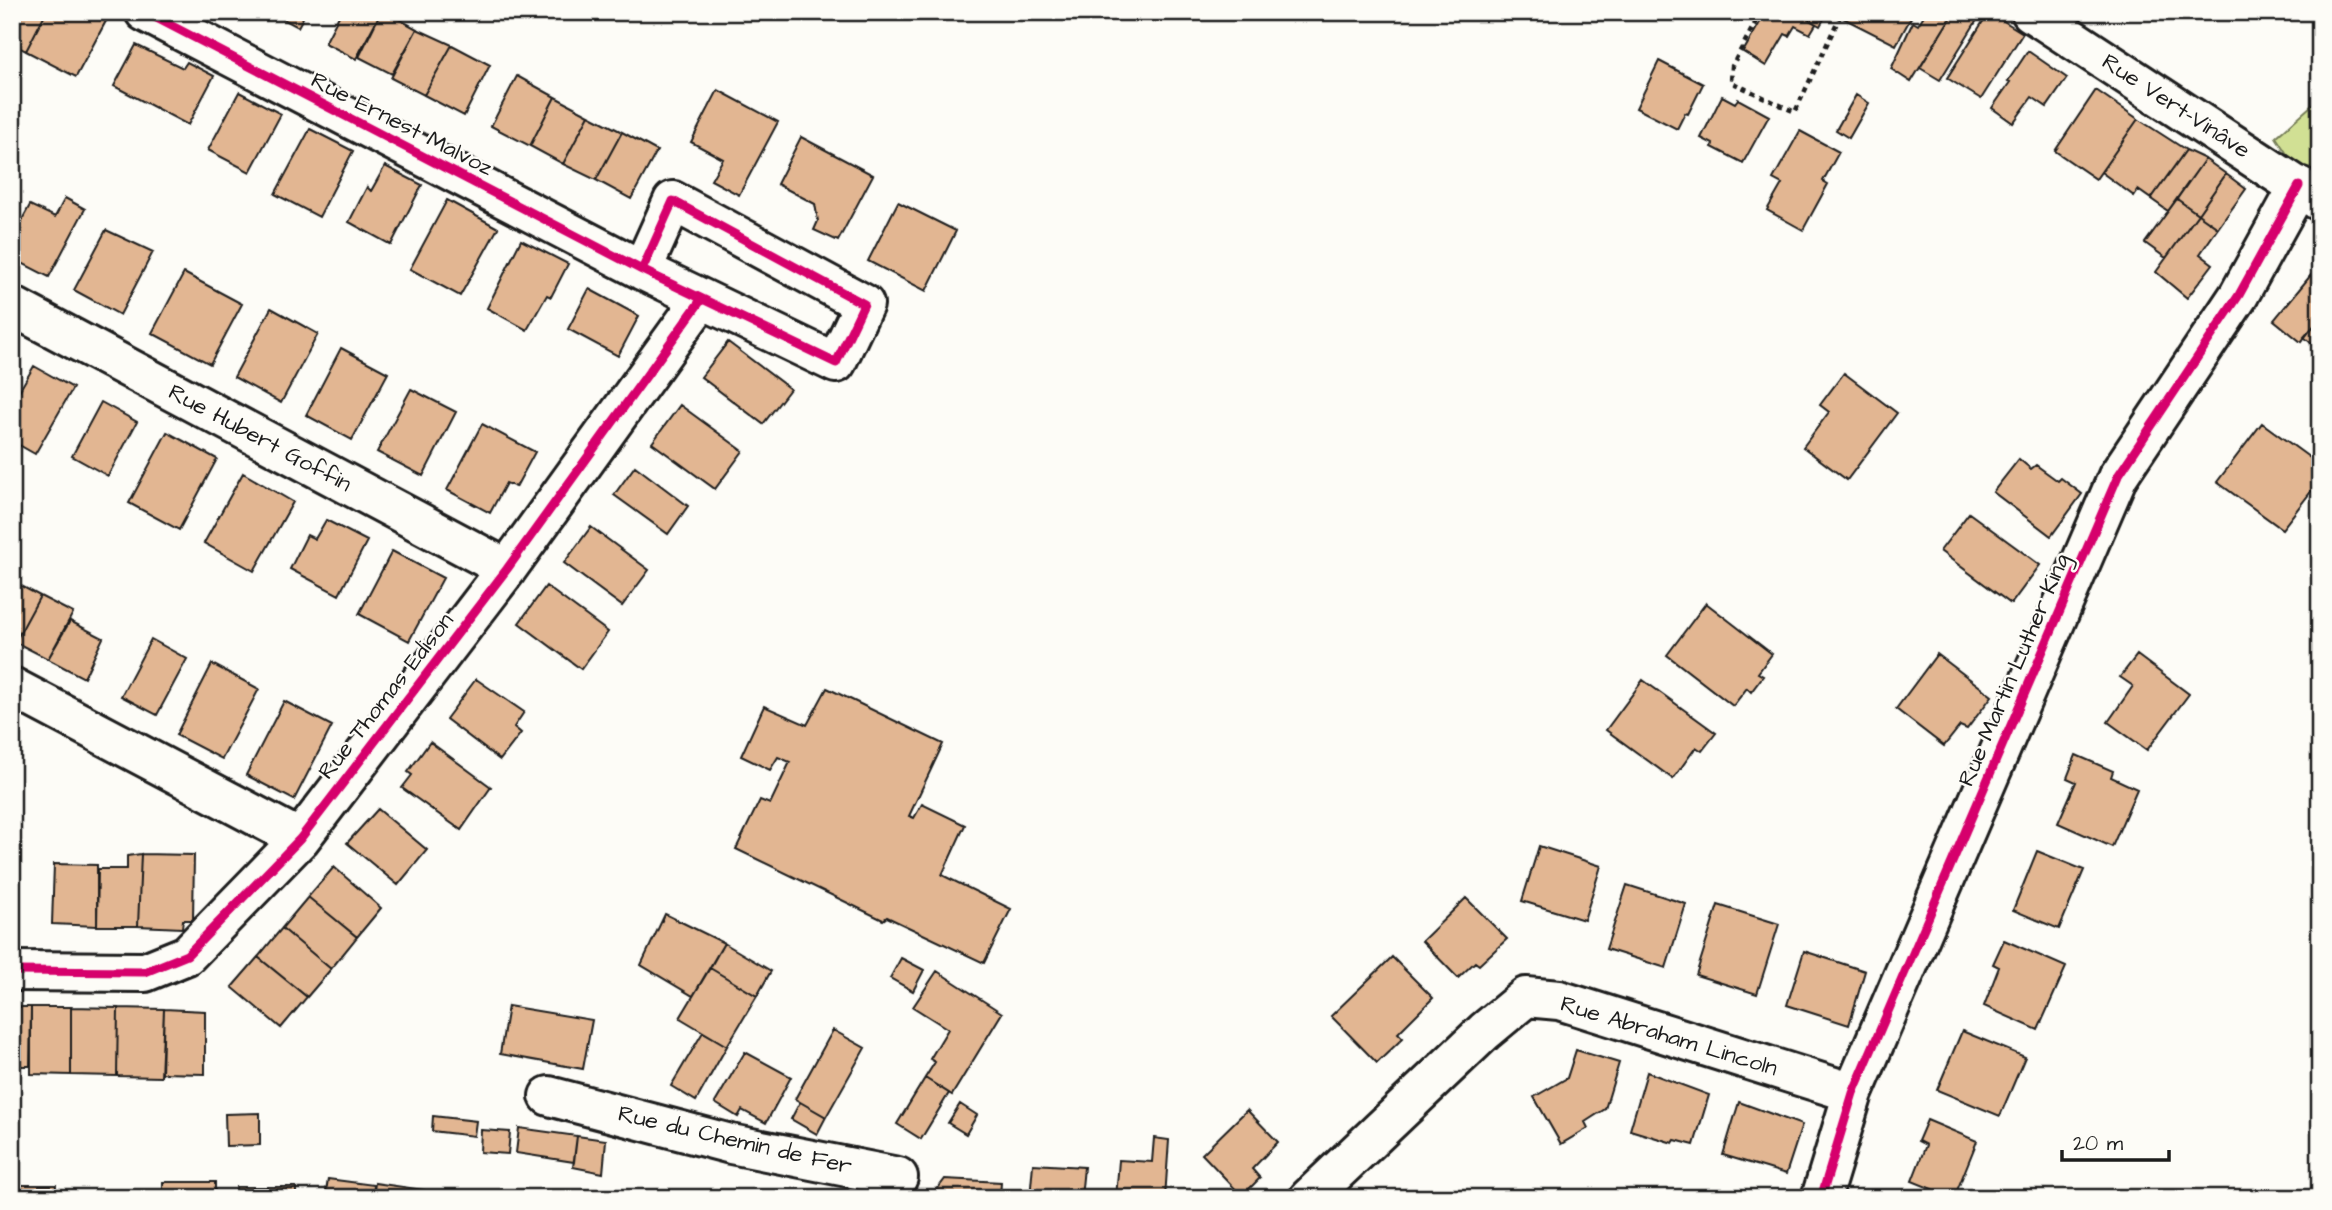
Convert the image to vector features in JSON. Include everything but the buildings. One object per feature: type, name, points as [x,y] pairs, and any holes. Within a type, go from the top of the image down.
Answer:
[{"type":"street","name":"Rue Ernest Malvoz","points":[[145,12],[642,270],[701,300],[836,363],[864,304],[673,201],[642,270]]},
{"type":"street","name":"Rue Vert-Vinâve","points":[[2031,12],[2309,194]]},
{"type":"street","name":"Rue Martin Luther King","points":[[1821,1198],[1853,1093],[2118,476],[2309,194]]},
{"type":"street","name":"Rue Thomas Edison","points":[[12,971],[145,972],[187,955],[300,839],[507,569],[701,300]]},
{"type":"street","name":"Rue Hubert Goffin","points":[[12,306],[507,569]]},
{"type":"street","points":[[12,687],[300,839]]},
{"type":"street","name":"Rue Abraham Lincoln","points":[[1309,1198],[1485,1031],[1527,997],[1559,1000],[1853,1093]]},
{"type":"street","name":"Rue du Chemin de Fer","points":[[549,1096],[732,1144],[898,1177],[887,1198]]},
{"type":"path","points":[[1761,12],[1732,66],[1731,82],[1795,112],[1842,12]]},
{"type":"green space","points":[[2320,98],[2320,191],[2303,179],[2276,137]]},
{"type":"cycle path","points":[[145,12],[642,270],[836,363],[864,304],[673,201],[642,270]]},
{"type":"cycle path","points":[[1821,1198],[1853,1093],[2118,476],[2239,295],[2299,186]]},
{"type":"cycle path","points":[[12,971],[145,972],[187,955],[300,839],[507,569],[701,300]]}]
